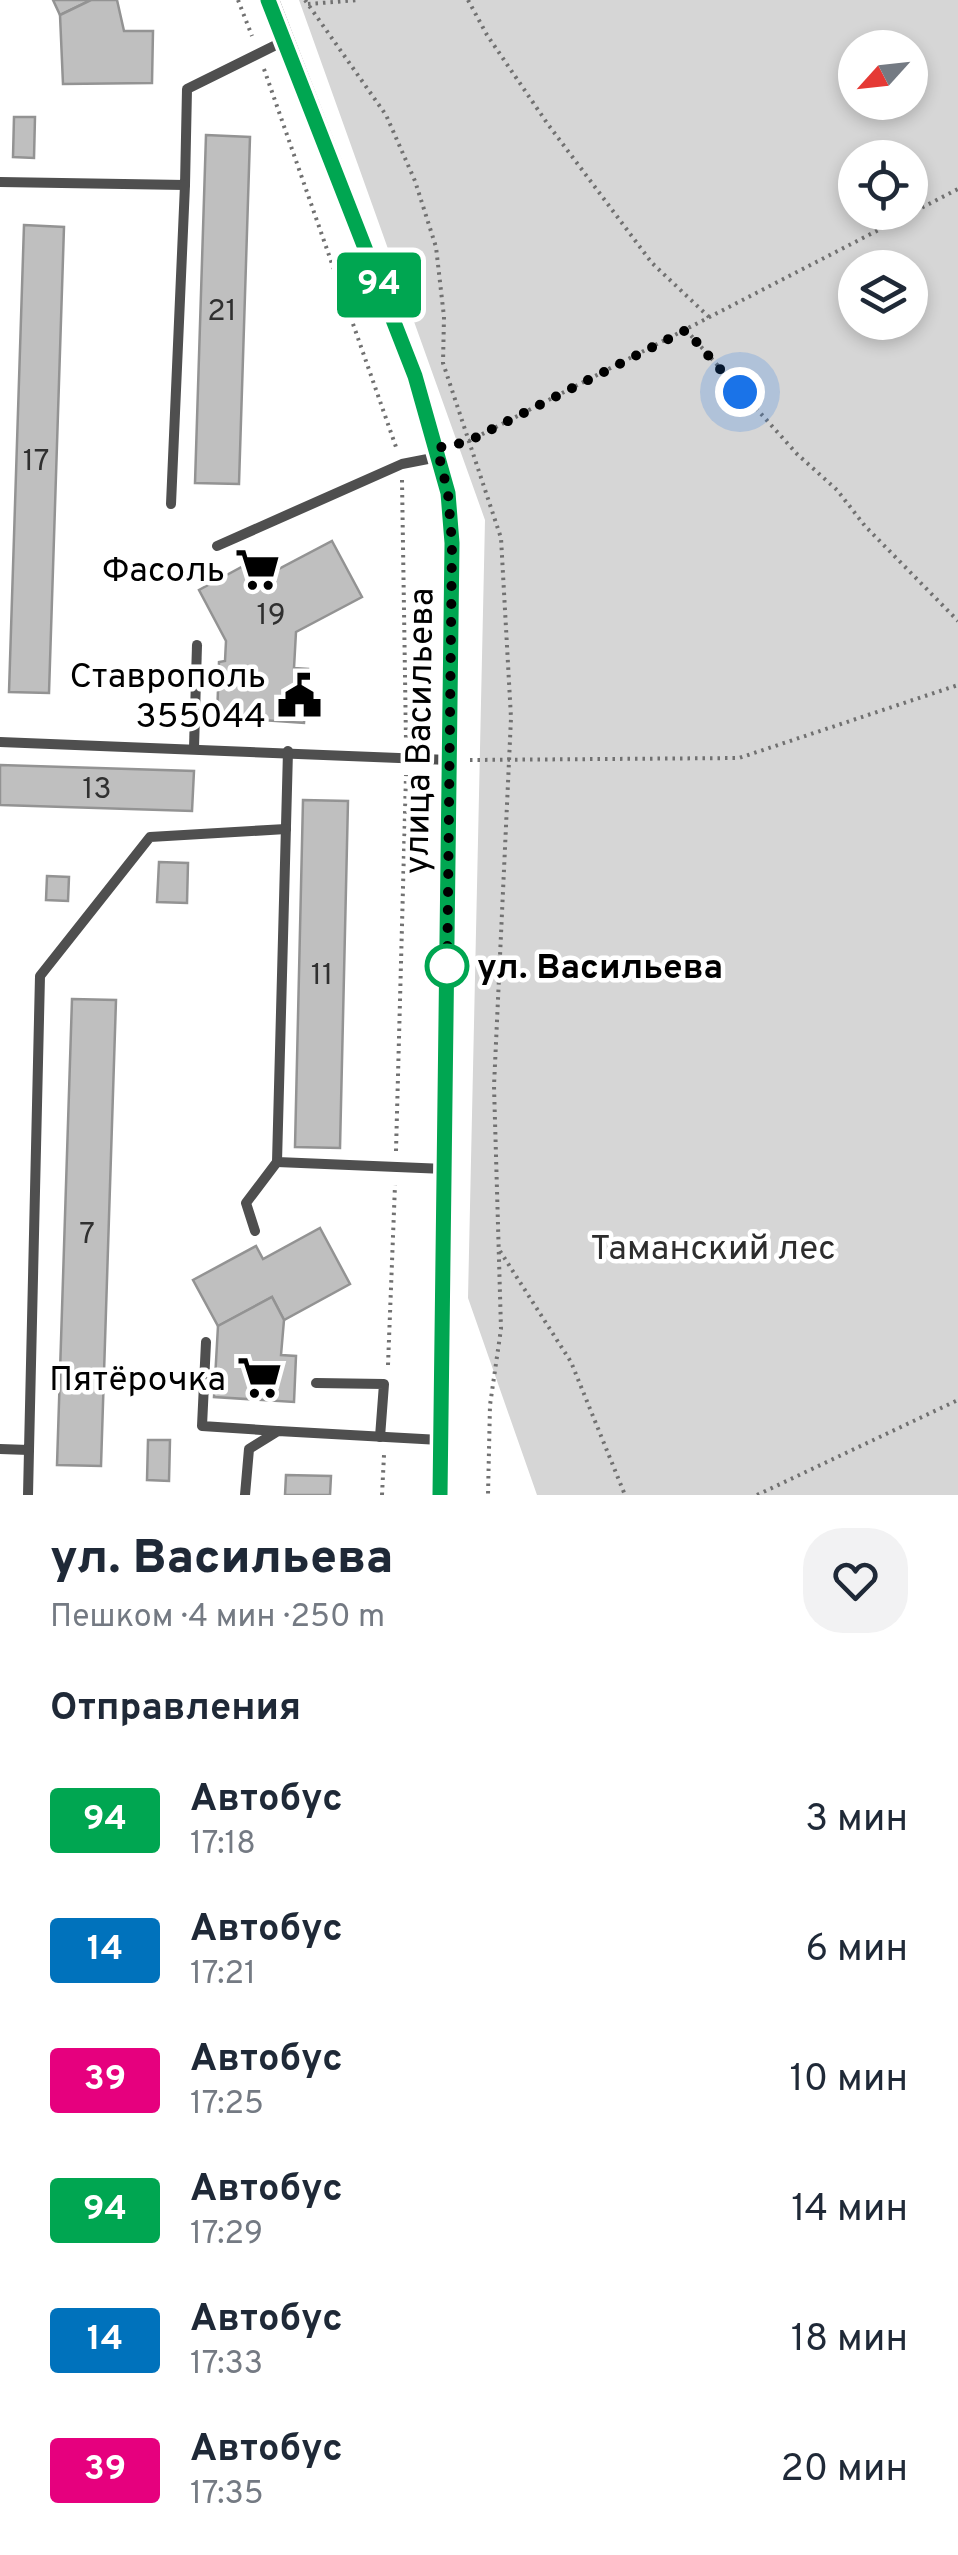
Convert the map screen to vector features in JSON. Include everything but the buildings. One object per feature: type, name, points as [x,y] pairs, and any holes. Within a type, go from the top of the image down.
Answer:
[{"type":"street","name":"улица Васильева","points":[[268,0],[415,376],[448,493],[452,543],[440,1495]]},
{"type":"lane","points":[[170,504],[187,89],[284,41]]},
{"type":"lane","points":[[0,182],[186,185]]},
{"type":"lane","points":[[217,546],[402,464],[438,452]]},
{"type":"lane","points":[[194,748],[197,645]]},
{"type":"lane","points":[[0,742],[450,760]]},
{"type":"lane","points":[[256,1230],[246,1203],[278,1162],[288,751]]},
{"type":"lane","points":[[28,1495],[40,976],[150,837],[286,829]]},
{"type":"lane","points":[[278,1162],[445,1169]]},
{"type":"lane","points":[[206,1342],[202,1426],[442,1440]]},
{"type":"lane","points":[[316,1383],[384,1384],[382,1437]]},
{"type":"lane","points":[[245,1495],[249,1449],[278,1431]]},
{"type":"lane","points":[[0,1449],[29,1450]]},
{"type":"path","points":[[238,0],[402,464],[406,758],[387,1382]]},
{"type":"path","points":[[307,2],[359,0]]},
{"type":"path","points":[[468,0],[547,124],[652,263],[710,318]]},
{"type":"path","points":[[307,2],[386,115],[415,181],[436,246],[444,317],[444,363],[500,538],[512,718],[494,1086],[501,1329],[490,1406],[488,1495]]},
{"type":"path","points":[[438,452],[467,442],[958,188]]},
{"type":"path","points":[[686,330],[797,454],[837,490],[865,526],[958,622]]},
{"type":"path","points":[[450,760],[739,758],[958,685]]},
{"type":"path","points":[[499,1249],[572,1362],[626,1495]]},
{"type":"path","points":[[757,1495],[958,1400]]},
{"type":"path","points":[[382,1437],[382,1495]]},
{"type":"green space","name":"Таманский лес","points":[[299,0],[958,0],[958,1495],[537,1495],[468,1298],[485,520]]},
{"type":"bus line","name":"94","points":[[268,0],[415,376],[448,493],[452,543],[440,1495]]},
{"type":"place","name":"Фасоль","points":[[258,569]]},
{"type":"place","name":"Ставрополь 355044","points":[[299,695]]},
{"type":"place","name":"ул. Васильева","points":[[447,966]]},
{"type":"place","name":"Пятёрочка","points":[[259,1378]]},
{"type":"route","points":[[447,966],[447,983],[452,543],[448,493],[437,448],[467,442],[686,330],[740,392]]}]
